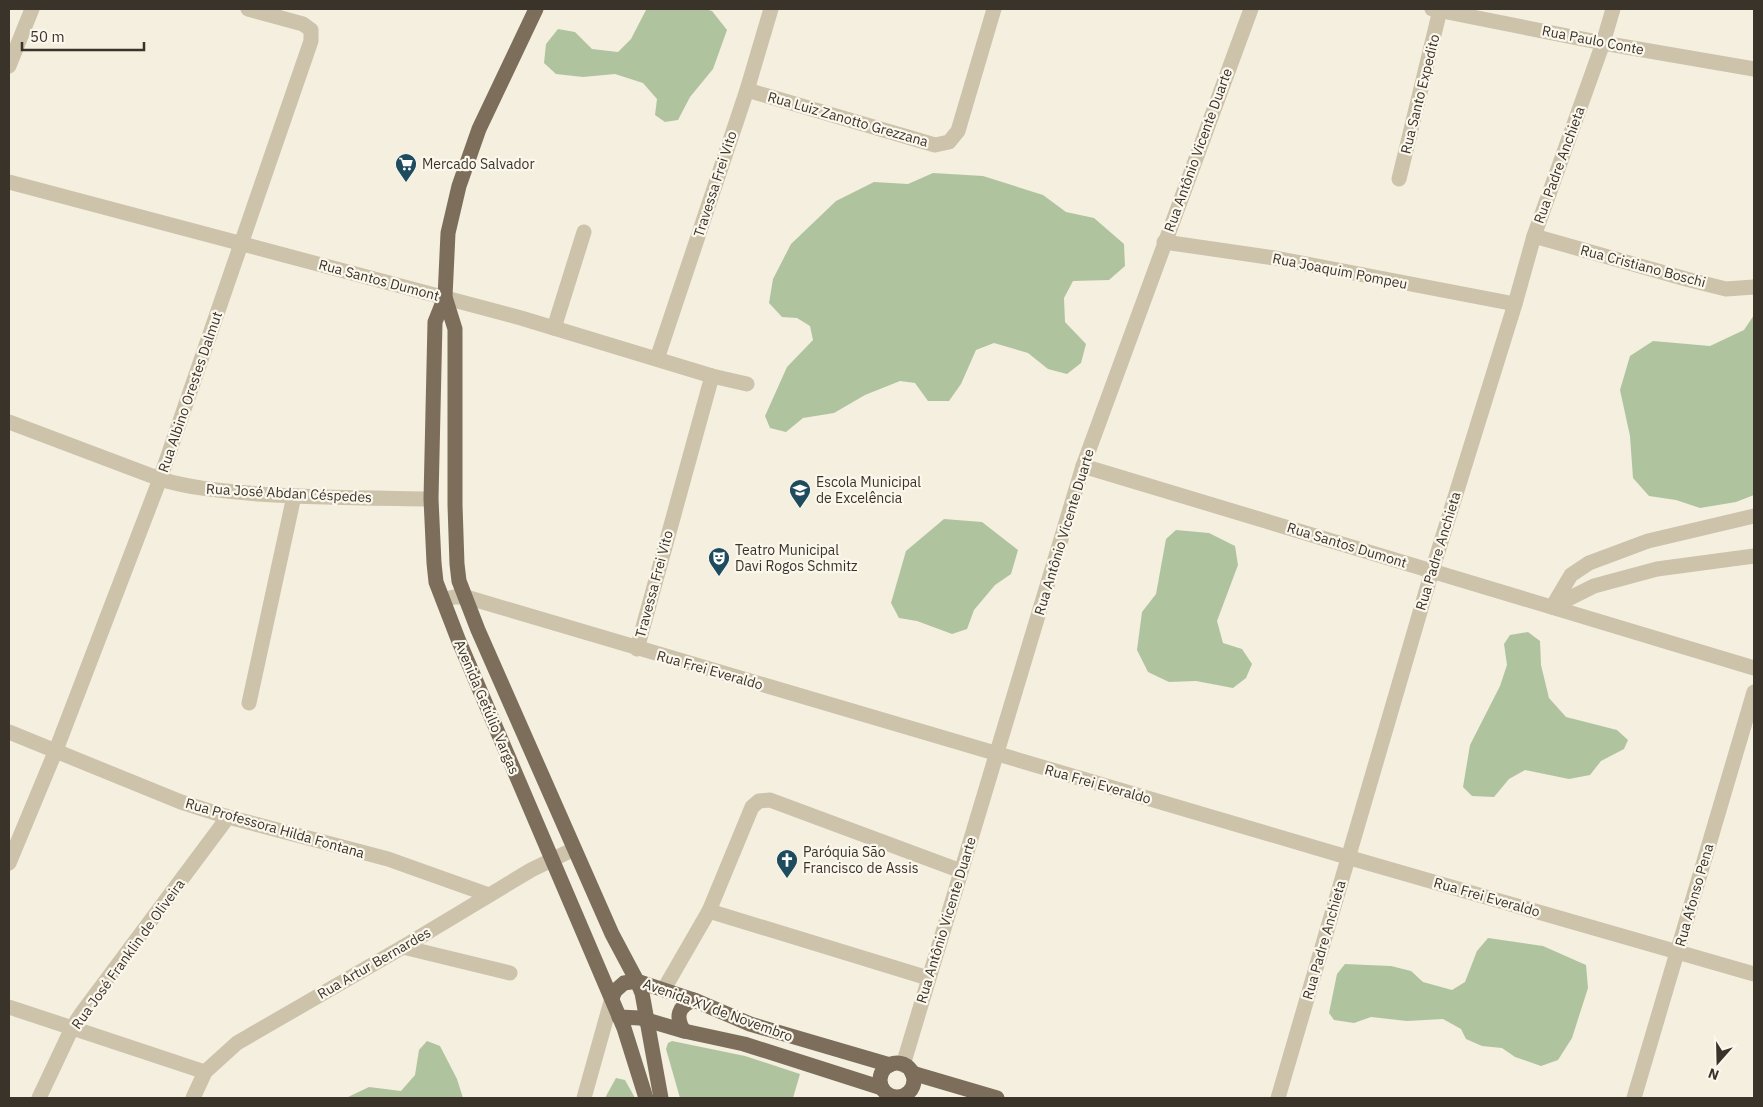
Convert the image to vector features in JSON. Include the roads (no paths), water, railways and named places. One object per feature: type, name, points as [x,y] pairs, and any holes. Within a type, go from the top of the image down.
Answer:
[{"type":"main road","name":"Avenida Getúlio Vargas","points":[[536,9],[478,129],[459,186],[448,233],[445,297],[435,322],[431,499],[434,563],[436,582],[458,639],[612,998],[629,1042],[646,1098]]},
{"type":"main road","name":"Avenida Getúlio Vargas","points":[[445,297],[455,328],[457,564],[459,581],[478,630],[612,934],[638,980],[648,1020],[661,1098]]},
{"type":"main road","name":"Avenida XV de Novembro","points":[[612,998],[615,991],[624,983],[638,980],[694,1000],[750,1024],[997,1098]]},
{"type":"main road","points":[[684,1031],[679,1024],[679,1014],[687,1003],[694,1000]]},
{"type":"main road","name":"Avenida XV de Novembro","points":[[619,1017],[634,1016],[684,1031],[744,1044],[898,1095]]},
{"type":"main road","points":[[901,1068],[914,1079],[910,1092],[898,1095],[881,1075],[884,1070],[901,1068]]},
{"type":"street","points":[[9,66],[32,9]]},
{"type":"street","name":"Rua Albino Orestes Dalmut","points":[[9,863],[56,750],[160,479],[311,41],[311,30],[303,24],[248,9]]},
{"type":"street","name":"Travessa Frei Vito","points":[[657,359],[747,90],[771,9]]},
{"type":"street","name":"Rua Luiz Zanotto Grezzana","points":[[747,90],[936,145],[949,142],[958,131],[994,9]]},
{"type":"street","name":"Rua Antônio Vicente Duarte","points":[[901,1068],[1083,466],[1251,9]]},
{"type":"street","name":"Rua Paulo Conte","points":[[1436,9],[1603,43],[1754,68]]},
{"type":"street","name":"Rua Santo Expedito","points":[[1399,179],[1436,9]]},
{"type":"street","name":"Rua Padre Anchieta","points":[[1278,1098],[1432,570],[1515,304],[1534,236],[1603,43],[1613,9]]},
{"type":"street","name":"Rua Santos Dumont","points":[[9,182],[445,297],[712,376],[747,384]]},
{"type":"street","points":[[554,328],[584,232]]},
{"type":"street","name":"Rua Cristiano Boschi","points":[[1534,236],[1694,281],[1726,288],[1754,287]]},
{"type":"street","name":"Rua Joaquim Pompeu","points":[[1164,242],[1275,258],[1515,304]]},
{"type":"street","name":"Travessa Frei Vito","points":[[637,648],[712,376]]},
{"type":"street","name":"Rua José Abdan Céspedes","points":[[9,422],[182,486],[294,496],[431,499]]},
{"type":"street","name":"Rua Santos Dumont","points":[[1083,466],[1754,668]]},
{"type":"street","points":[[249,703],[294,496]]},
{"type":"street","points":[[1552,607],[1571,575],[1589,563],[1648,541],[1754,516]]},
{"type":"street","points":[[1552,607],[1594,586],[1657,569],[1754,556]]},
{"type":"street","name":"Rua Frei Everaldo","points":[[443,600],[454,597],[466,597],[1347,857],[1754,974]]},
{"type":"street","name":"Rua Afonso Pena","points":[[1634,1098],[1754,692]]},
{"type":"street","name":"Rua Professora Hilda Fontana","points":[[9,732],[181,802],[228,817],[388,859],[488,895]]},
{"type":"street","points":[[664,989],[709,911],[752,807],[759,801],[770,800],[961,871]]},
{"type":"street","name":"Rua José Franklin de Oliveira","points":[[39,1098],[72,1028],[228,817]]},
{"type":"street","name":"Rua Artur Bernardes","points":[[193,1098],[205,1072],[237,1043],[404,947],[531,870],[574,849]]},
{"type":"street","points":[[709,911],[928,978]]},
{"type":"street","points":[[404,947],[510,972]]},
{"type":"street","points":[[584,1098],[612,998]]},
{"type":"street","points":[[9,1007],[205,1072]]},
{"type":"street","points":[[605,1024],[619,1017]]},
{"type":"place","name":"Mercado Salvador","points":[[406,183]]},
{"type":"place","name":"Escola Municipal de Excelência","points":[[800,509]]},
{"type":"place","name":"Teatro Municipal Davi Rogos Schmitz","points":[[719,577]]},
{"type":"place","name":"Paróquia São Francisco de Assis","points":[[787,879]]}]
